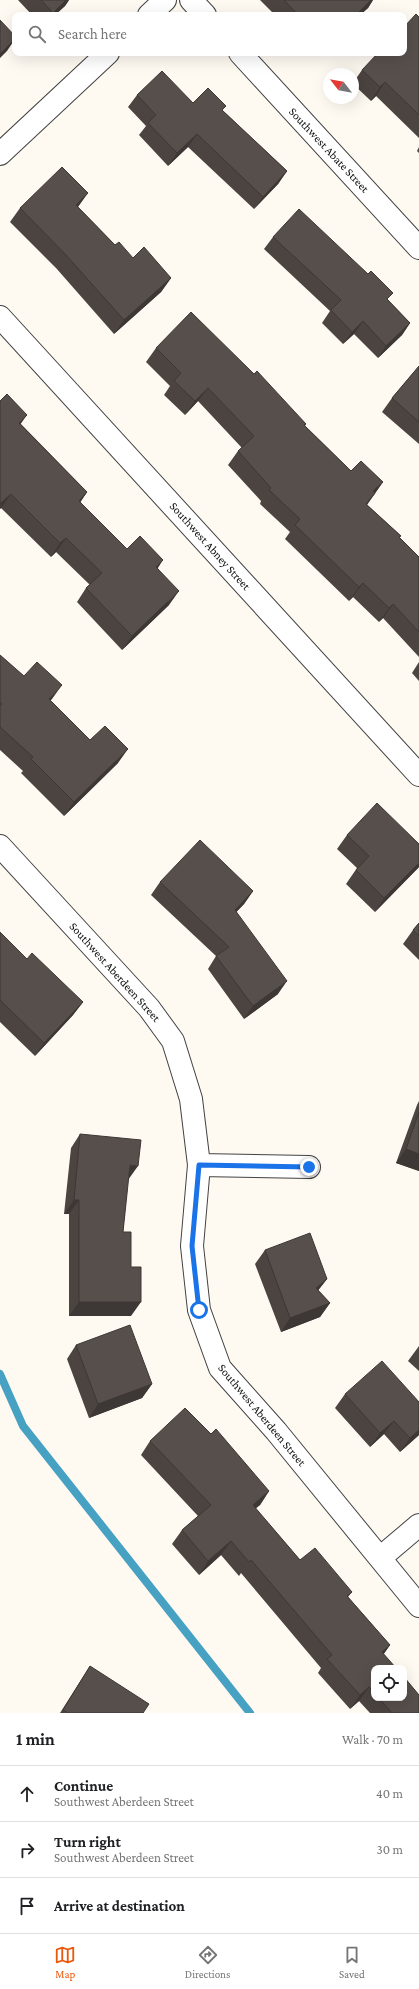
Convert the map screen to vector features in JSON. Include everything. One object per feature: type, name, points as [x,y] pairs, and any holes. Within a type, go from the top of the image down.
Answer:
[{"type":"street","points":[[152,12],[165,0]]},
{"type":"street","points":[[191,0],[202,12]]},
{"type":"street","points":[[0,154],[105,56]]},
{"type":"street","name":"Southwest Abate Street","points":[[243,56],[419,248]]},
{"type":"street","name":"Southwest Abney Street","points":[[0,317],[419,775]]},
{"type":"street","name":"Southwest Aberdeen Street","points":[[0,846],[149,1008],[173,1040],[191,1099],[199,1165],[192,1246],[199,1310],[220,1368],[276,1431],[419,1606]]},
{"type":"street","points":[[199,1165],[309,1167]]},
{"type":"street","points":[[380,1558],[419,1525]]},
{"type":"building","points":[[41,0],[66,0],[54,12],[52,12]]},
{"type":"building","points":[[284,0],[371,0],[359,12],[295,12]]},
{"type":"building","points":[[416,14],[419,17],[419,115],[385,82],[380,87],[362,70],[375,56],[407,56],[407,24]]},
{"type":"building","points":[[0,20],[12,33],[12,42],[0,54]]},
{"type":"building","points":[[162,71],[193,103],[208,88],[226,106],[222,110],[287,171],[263,197],[197,134],[177,153],[148,123],[156,115],[137,95]]},
{"type":"building","points":[[62,167],[88,193],[76,205],[115,245],[119,242],[133,258],[144,247],[171,278],[124,320],[65,254],[20,208]]},
{"type":"building","points":[[299,209],[368,274],[371,271],[393,293],[387,299],[410,323],[386,346],[363,321],[352,332],[331,310],[341,300],[273,237]]},
{"type":"building","points":[[191,312],[254,374],[257,371],[306,424],[304,425],[351,471],[361,461],[383,482],[373,491],[375,493],[366,504],[401,536],[399,537],[419,557],[419,632],[393,604],[389,608],[363,583],[359,587],[295,525],[300,519],[269,490],[271,488],[238,451],[254,436],[208,388],[195,401],[174,381],[181,373],[156,348]]},
{"type":"building","points":[[419,366],[419,422],[392,398]]},
{"type":"building","points":[[7,394],[27,415],[19,423],[87,492],[79,501],[127,549],[140,536],[163,560],[156,567],[179,591],[132,636],[86,588],[102,573],[66,538],[60,543],[11,494],[0,503],[0,401]]},
{"type":"building","points":[[0,655],[24,676],[37,662],[62,685],[49,699],[90,740],[105,726],[128,749],[74,802],[31,759],[33,757],[0,727],[0,706],[2,704],[0,702]]},
{"type":"building","points":[[377,803],[419,844],[419,863],[384,898],[356,870],[369,856],[347,835]]},
{"type":"building","points":[[200,840],[253,891],[235,910],[287,981],[253,1006],[216,956],[229,947],[160,882]]},
{"type":"building","points":[[419,923],[419,936],[413,930]]},
{"type":"building","points":[[0,932],[27,959],[32,953],[83,1002],[44,1043],[0,1000]]},
{"type":"building","points":[[419,1112],[419,1154],[406,1149]]},
{"type":"building","points":[[80,1134],[141,1140],[138,1166],[130,1165],[123,1232],[131,1232],[131,1267],[141,1267],[141,1302],[79,1302],[79,1200],[74,1200]]},
{"type":"building","points":[[310,1233],[327,1279],[316,1288],[330,1303],[290,1318],[265,1250]]},
{"type":"building","points":[[130,1325],[152,1384],[98,1404],[76,1345]]},
{"type":"building","points":[[382,1361],[419,1402],[419,1430],[410,1438],[394,1421],[380,1433],[345,1394]]},
{"type":"building","points":[[185,1408],[211,1434],[216,1429],[269,1491],[253,1505],[300,1560],[315,1548],[352,1592],[347,1596],[390,1645],[382,1652],[393,1665],[371,1665],[371,1689],[369,1687],[360,1695],[327,1659],[332,1655],[251,1560],[249,1562],[231,1541],[208,1561],[182,1530],[211,1505],[150,1441]]},
{"type":"building","points":[[90,1666],[149,1704],[143,1713],[68,1713],[63,1710]]},
{"type":"building","points":[[407,1681],[419,1695],[419,1713],[392,1713],[382,1701],[407,1701]]},
{"type":"waterway","points":[[0,1374],[23,1426],[250,1713]]},
{"type":"route","points":[[199,1310],[192,1246],[199,1165],[309,1167]]}]
